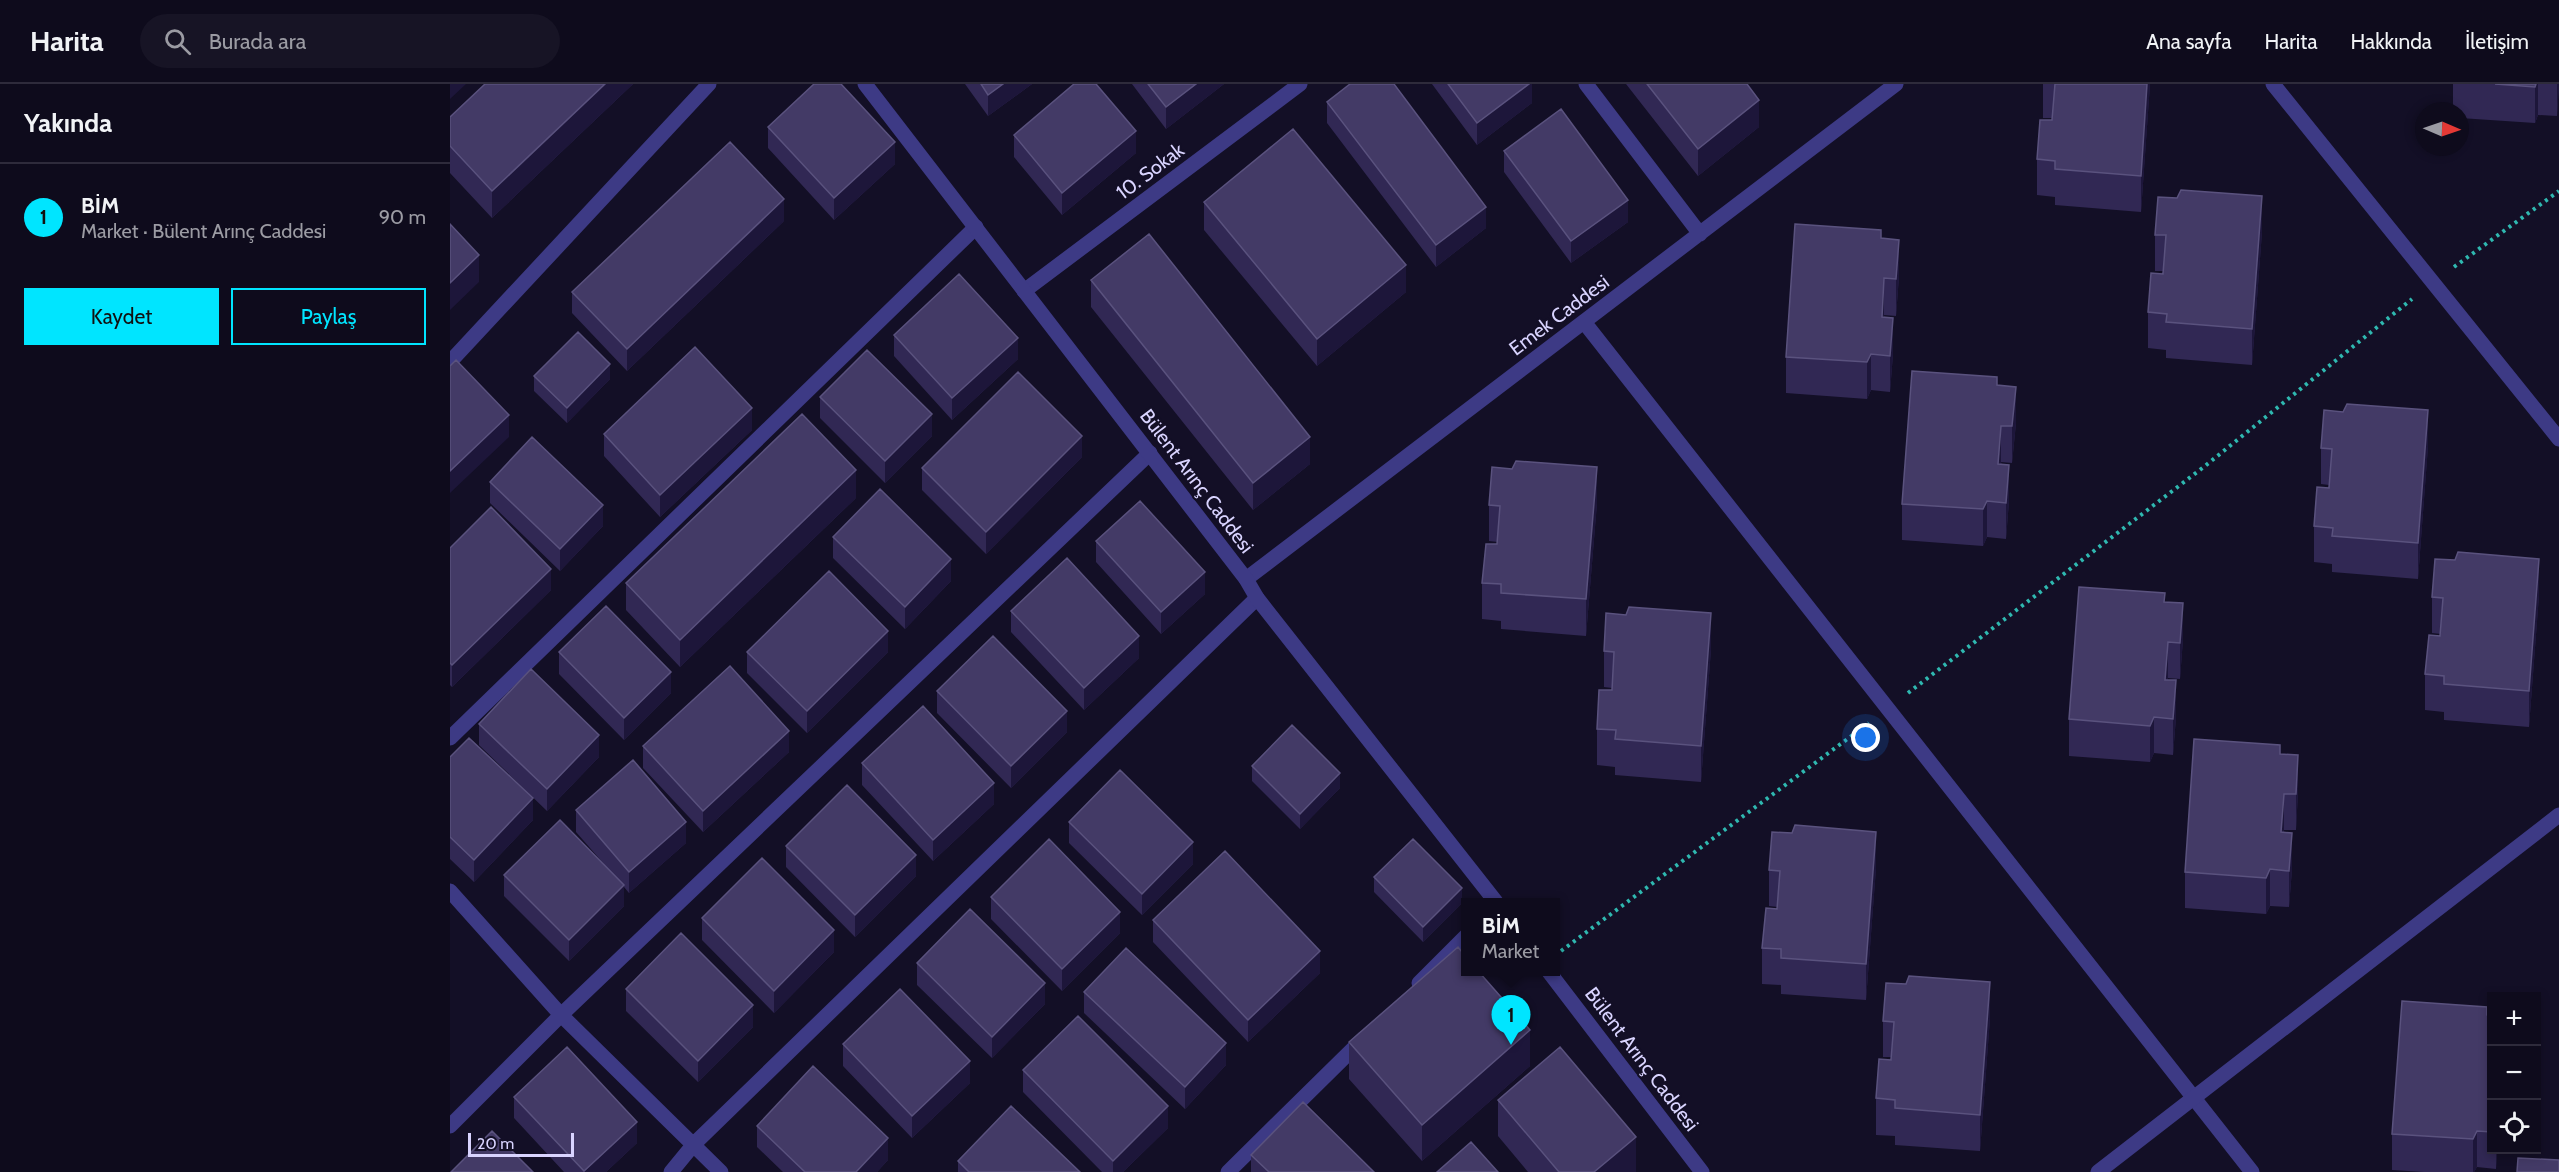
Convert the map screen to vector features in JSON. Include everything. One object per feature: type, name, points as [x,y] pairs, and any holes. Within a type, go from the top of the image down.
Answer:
[{"type":"street","points":[[450,362],[709,84]]},
{"type":"street","name":"Bülent Arınç Caddesi","points":[[865,84],[1150,453],[1246,579],[1257,598],[1492,898]]},
{"type":"street","name":"10. Sokak","points":[[1024,291],[1300,84]]},
{"type":"street","points":[[1586,84],[1700,234]]},
{"type":"street","name":"Emek Caddesi","points":[[1246,579],[1896,84]]},
{"type":"street","points":[[2273,84],[2559,439]]},
{"type":"street","points":[[450,738],[976,227]]},
{"type":"street","points":[[1584,322],[2252,1172]]},
{"type":"street","points":[[450,1126],[561,1015],[1150,453]]},
{"type":"street","points":[[671,1172],[694,1144],[1257,598]]},
{"type":"street","points":[[2098,1172],[2559,815]]},
{"type":"street","points":[[450,891],[561,1015],[721,1172]]},
{"type":"street","points":[[1407,995],[1461,941]]},
{"type":"street","name":"Bülent Arınç Caddesi","points":[[1553,976],[1702,1172]]},
{"type":"street","points":[[1228,1172],[1373,1029]]},
{"type":"path","points":[[1560,952],[1888,708],[2205,466],[2433,282],[2559,191]]},
{"type":"building","points":[[485,84],[605,84],[492,191],[450,146],[450,117]]},
{"type":"building","points":[[814,84],[841,84],[895,142],[834,198],[768,127]]},
{"type":"building","points":[[981,84],[1003,84],[988,95]]},
{"type":"building","points":[[1074,84],[1096,84],[1136,131],[1062,193],[1014,135]]},
{"type":"building","points":[[1148,84],[1196,84],[1166,107]]},
{"type":"building","points":[[1350,84],[1394,84],[1486,207],[1436,245],[1327,102]]},
{"type":"building","points":[[1448,84],[1529,84],[1477,123]]},
{"type":"building","points":[[1647,84],[1747,84],[1759,100],[1698,149]]},
{"type":"building","points":[[2055,84],[2147,84],[2141,176],[2055,169],[2055,161],[2037,159],[2040,120],[2052,120]]},
{"type":"building","points":[[2495,84],[2536,84],[2535,87]]},
{"type":"building","points":[[1561,109],[1628,200],[1571,241],[1504,151]]},
{"type":"building","points":[[1293,129],[1406,265],[1317,339],[1204,202]]},
{"type":"building","points":[[730,142],[784,199],[627,349],[572,292]]},
{"type":"building","points":[[2181,190],[2262,196],[2252,329],[2166,322],[2167,314],[2148,312],[2151,273],[2163,274],[2166,235],[2155,235],[2158,197],[2177,198]]},
{"type":"building","points":[[450,224],[479,255],[450,283]]},
{"type":"building","points":[[1795,224],[1881,230],[1881,238],[1899,240],[1896,279],[1884,278],[1882,317],[1893,318],[1890,356],[1871,354],[1867,362],[1786,357]]},
{"type":"building","points":[[1149,234],[1310,437],[1253,483],[1091,280]]},
{"type":"building","points":[[959,274],[1018,338],[952,398],[894,335]]},
{"type":"building","points":[[578,332],[610,364],[567,408],[534,376]]},
{"type":"building","points":[[695,347],[752,408],[660,495],[604,434]]},
{"type":"building","points":[[867,350],[932,414],[885,461],[820,397]]},
{"type":"building","points":[[456,360],[509,415],[450,471],[450,366]]},
{"type":"building","points":[[1912,371],[1997,377],[1997,385],[2016,387],[2012,426],[2001,426],[1998,464],[2009,465],[2006,503],[1987,501],[1983,509],[1902,504]]},
{"type":"building","points":[[1018,372],[1082,436],[986,532],[922,468]]},
{"type":"building","points":[[2347,404],[2428,410],[2418,543],[2332,536],[2333,528],[2314,526],[2317,487],[2329,488],[2332,449],[2321,448],[2324,410],[2343,412]]},
{"type":"building","points":[[802,414],[856,470],[680,640],[626,583]]},
{"type":"building","points":[[532,437],[603,505],[560,549],[490,482]]},
{"type":"building","points":[[1516,461],[1597,467],[1586,599],[1501,593],[1501,584],[1482,583],[1486,544],[1497,544],[1500,506],[1489,505],[1492,467],[1512,469]]},
{"type":"building","points":[[880,489],[951,559],[905,607],[833,537]]},
{"type":"building","points":[[1140,501],[1205,572],[1161,612],[1096,541]]},
{"type":"building","points":[[491,507],[551,569],[452,665],[450,663],[450,548]]},
{"type":"building","points":[[2458,552],[2539,559],[2529,691],[2444,684],[2444,676],[2425,674],[2429,635],[2440,636],[2443,598],[2432,597],[2435,559],[2455,560]]},
{"type":"building","points":[[1067,558],[1139,636],[1084,688],[1011,611]]},
{"type":"building","points":[[829,571],[888,631],[807,711],[747,652]]},
{"type":"building","points":[[2079,587],[2165,593],[2164,602],[2183,603],[2180,643],[2168,642],[2165,680],[2176,680],[2173,719],[2154,717],[2150,726],[2069,719]]},
{"type":"building","points":[[606,606],[671,672],[624,718],[559,652]]},
{"type":"building","points":[[1629,607],[1711,613],[1701,746],[1615,739],[1616,730],[1597,729],[1599,690],[1612,690],[1614,652],[1604,651],[1606,613],[1626,615]]},
{"type":"building","points":[[993,636],[1067,711],[1011,766],[937,691]]},
{"type":"building","points":[[730,666],[789,731],[703,811],[643,746]]},
{"type":"building","points":[[531,669],[599,735],[547,789],[479,724]]},
{"type":"building","points":[[923,706],[994,783],[933,840],[862,763]]},
{"type":"building","points":[[1292,725],[1340,773],[1300,814],[1252,766]]},
{"type":"building","points":[[469,738],[533,798],[474,860],[450,837],[450,757]]},
{"type":"building","points":[[2194,739],[2280,745],[2280,754],[2298,755],[2296,794],[2284,794],[2281,832],[2292,833],[2289,871],[2270,869],[2266,878],[2185,872]]},
{"type":"building","points":[[633,760],[686,822],[629,872],[576,810]]},
{"type":"building","points":[[1120,770],[1193,842],[1142,894],[1069,822]]},
{"type":"building","points":[[847,785],[916,855],[855,915],[786,846]]},
{"type":"building","points":[[560,820],[624,885],[569,940],[504,875]]},
{"type":"building","points":[[1795,825],[1876,832],[1866,964],[1781,958],[1781,949],[1762,948],[1766,908],[1777,909],[1780,871],[1769,870],[1772,832],[1792,833]]},
{"type":"building","points":[[1049,839],[1120,912],[1062,969],[991,897]]},
{"type":"building","points":[[1413,839],[1462,888],[1423,927],[1374,877]]},
{"type":"building","points":[[1225,851],[1320,951],[1248,1020],[1153,920]]},
{"type":"building","points":[[762,858],[834,930],[774,991],[702,918]]},
{"type":"building","points":[[970,909],[1045,983],[992,1037],[917,963]]},
{"type":"building","points":[[681,933],[753,1005],[698,1061],[626,989]]},
{"type":"building","points":[[1458,947],[1461,951],[1461,976],[1483,976],[1530,1030],[1422,1125],[1349,1042]]},
{"type":"building","points":[[1126,948],[1226,1043],[1185,1087],[1084,992]]},
{"type":"building","points":[[1909,976],[1990,982],[1980,1115],[1895,1108],[1895,1100],[1876,1098],[1879,1059],[1891,1060],[1894,1022],[1883,1021],[1886,983],[1906,984]]},
{"type":"building","points":[[900,989],[970,1061],[912,1116],[843,1044]]},
{"type":"building","points":[[2402,1001],[2487,1007],[2487,1132],[2477,1131],[2473,1139],[2392,1134]]},
{"type":"building","points":[[1078,1016],[1168,1106],[1113,1161],[1023,1070]]},
{"type":"building","points":[[567,1047],[637,1122],[584,1171],[514,1097]]},
{"type":"building","points":[[1560,1047],[1636,1137],[1594,1172],[1559,1172],[1498,1100]]},
{"type":"building","points":[[813,1066],[888,1138],[856,1172],[805,1172],[757,1126]]},
{"type":"building","points":[[1303,1102],[1374,1172],[1269,1172],[1251,1155]]},
{"type":"building","points":[[1011,1106],[1080,1172],[969,1172],[958,1161]]},
{"type":"building","points":[[492,1131],[533,1172],[451,1172]]},
{"type":"building","points":[[1471,1142],[1498,1172],[1437,1172]]},
{"type":"building","points":[[2518,1158],[2559,1160],[2559,1172],[2517,1172]]},
{"type":"place","name":"BİM","points":[[1511,1045]]}]
